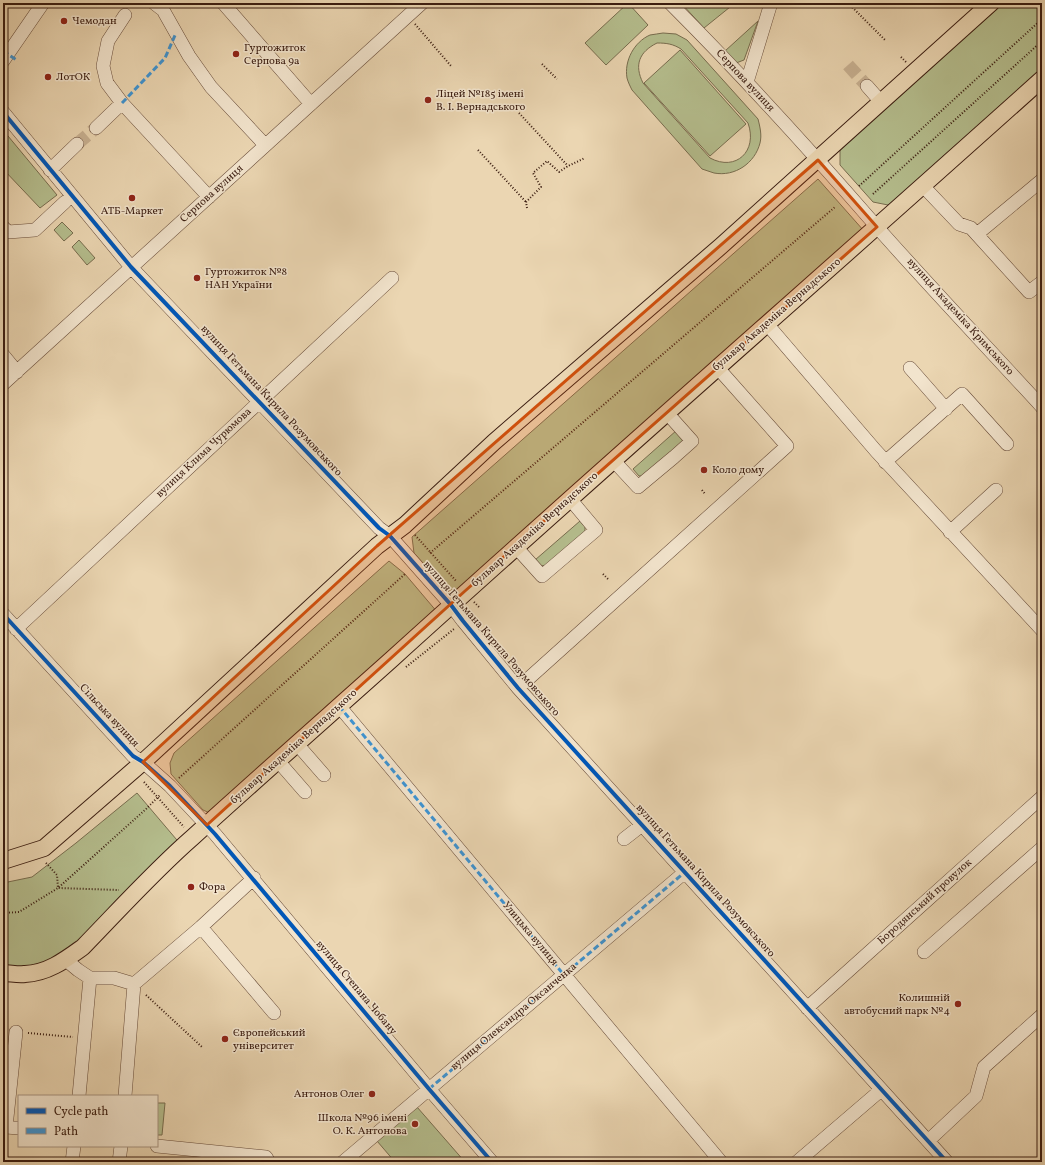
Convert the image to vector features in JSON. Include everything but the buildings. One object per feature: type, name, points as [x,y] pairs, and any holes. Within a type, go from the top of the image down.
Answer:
[{"type":"main road","points":[[3,861],[44,848],[143,762],[377,546],[405,525],[494,442],[721,246],[991,3]]},
{"type":"main road","name":"бульвар Академіка Вернадського","points":[[3,973],[24,974],[46,970],[66,960],[82,947],[193,837],[717,367],[877,227],[1042,79]]},
{"type":"street","points":[[3,61],[43,3]]},
{"type":"street","points":[[154,3],[164,10],[189,56],[211,87],[265,146]]},
{"type":"street","points":[[223,3],[311,104]]},
{"type":"street","name":"Серпова вулиця","points":[[3,384],[422,3]]},
{"type":"street","name":"Серпова вулиця","points":[[670,3],[747,82],[877,227]]},
{"type":"street","points":[[747,82],[771,3]]},
{"type":"street","points":[[125,14],[108,41],[103,66],[107,83],[122,103],[209,197]]},
{"type":"street","points":[[867,86],[881,102]]},
{"type":"street","points":[[96,128],[122,103]]},
{"type":"street","name":"вулиця Гетьмана Кирила Розумовського","points":[[3,112],[131,267],[260,401],[379,528],[390,536],[451,605],[518,688],[947,1162]]},
{"type":"street","points":[[50,170],[77,144]]},
{"type":"street","points":[[977,234],[1042,180]]},
{"type":"street","points":[[923,186],[959,224],[971,228],[977,234],[1028,292],[1042,282]]},
{"type":"street","points":[[3,227],[8,232],[35,230],[65,202]]},
{"type":"street","name":"вулиця Академіка Кримського","points":[[877,227],[1042,407]]},
{"type":"street","name":"вулиця Клима Чурюмова","points":[[16,629],[392,278]]},
{"type":"street","points":[[767,324],[885,462],[1042,630]]},
{"type":"street","points":[[3,355],[17,372]]},
{"type":"street","points":[[518,688],[787,446],[717,367]]},
{"type":"street","points":[[910,368],[946,409]]},
{"type":"street","points":[[885,462],[962,394],[1007,444]]},
{"type":"street","points":[[613,460],[638,487],[674,457],[692,440],[667,413]]},
{"type":"street","points":[[950,532],[996,490]]},
{"type":"street","points":[[516,547],[542,576],[596,530],[570,499]]},
{"type":"street","name":"Сільська вулиця","points":[[3,614],[133,756],[143,762],[170,786],[207,825]]},
{"type":"street","name":"Улицька вулиця","points":[[339,706],[721,1162]]},
{"type":"street","points":[[297,744],[324,775]]},
{"type":"street","points":[[278,761],[306,792]]},
{"type":"street","name":"Бородянський провулок","points":[[808,1008],[1042,797]]},
{"type":"street","name":"вулиця Степана Чобану","points":[[207,825],[254,878],[429,1089],[492,1162]]},
{"type":"street","points":[[624,839],[642,825]]},
{"type":"street","points":[[924,952],[1042,848]]},
{"type":"street","name":"вулиця Олександра Оксанченка","points":[[343,1162],[685,872]]},
{"type":"street","points":[[125,1095],[134,984],[201,927],[254,878]]},
{"type":"street","points":[[201,927],[274,1013]]},
{"type":"street","points":[[66,960],[90,978],[114,978],[134,984]]},
{"type":"street","points":[[79,1095],[90,978]]},
{"type":"street","points":[[928,1141],[976,1096],[984,1067],[1042,1014]]},
{"type":"street","points":[[16,1032],[6,1127],[18,1128]]},
{"type":"street","points":[[797,1162],[881,1090]]},
{"type":"street","points":[[158,1146],[266,1157],[269,1162]]},
{"type":"street","points":[[72,1162],[74,1147]]},
{"type":"street","points":[[119,1162],[121,1147]]},
{"type":"path","points":[[848,3],[886,40]]},
{"type":"path","points":[[408,16],[451,66]]},
{"type":"path","points":[[859,186],[1042,19]]},
{"type":"path","points":[[872,194],[1042,41]]},
{"type":"path","points":[[542,64],[557,78]]},
{"type":"path","points":[[519,113],[568,166]]},
{"type":"path","points":[[478,150],[526,202],[527,208]]},
{"type":"path","points":[[526,202],[541,187],[533,173],[547,161],[559,172],[585,158]]},
{"type":"path","points":[[430,553],[835,207]]},
{"type":"path","points":[[702,490],[705,494]]},
{"type":"path","points":[[411,531],[461,586]]},
{"type":"path","points":[[177,780],[405,574]]},
{"type":"path","points":[[603,574],[608,579]]},
{"type":"path","points":[[144,782],[185,828]]},
{"type":"path","points":[[3,912],[19,912],[58,888],[160,795]]},
{"type":"path","points":[[33,852],[43,859],[57,875],[58,888]]},
{"type":"path","points":[[58,888],[138,891]]},
{"type":"path","points":[[134,984],[202,1047]]},
{"type":"path","points":[[16,1032],[84,1038]]},
{"type":"highlighted area","points":[[818,160],[877,227],[465,591],[207,825],[143,762],[377,546]]},
{"type":"green space","points":[[628,3],[648,25],[606,65],[585,43]]},
{"type":"green space","points":[[681,3],[735,3],[704,28]]},
{"type":"green space","points":[[1004,3],[1042,3],[1042,70],[893,206],[873,202],[840,165],[840,147]]},
{"type":"green space","points":[[758,21],[744,60],[736,63],[725,51]]},
{"type":"green space","points":[[663,33],[676,34],[687,40],[758,119],[761,134],[760,143],[754,157],[736,171],[722,174],[702,169],[632,90],[627,80],[626,72],[631,53],[644,38],[650,35]],"holes":[[[657,43],[673,45],[681,49],[748,123],[750,142],[747,150],[742,156],[736,160],[728,162],[720,162],[710,158],[643,83],[639,70],[640,60],[642,55]]]},
{"type":"green space","points":[[680,50],[746,124],[710,156],[644,83]]},
{"type":"green space","points":[[3,130],[57,195],[40,208],[3,169]]},
{"type":"green space","points":[[818,179],[864,231],[459,590],[447,590],[414,553],[412,537]]},
{"type":"green space","points":[[62,222],[73,233],[64,241],[54,230]]},
{"type":"green space","points":[[79,240],[95,258],[87,265],[72,247]]},
{"type":"green space","points":[[677,430],[683,436],[683,442],[646,476],[639,476],[633,469]]},
{"type":"green space","points":[[580,521],[585,527],[585,534],[548,565],[540,566],[535,560]]},
{"type":"green space","points":[[389,561],[405,574],[438,613],[212,814],[203,810],[171,774],[170,763],[174,753]]},
{"type":"green space","points":[[137,793],[182,846],[69,951],[44,963],[10,969],[3,968],[3,883],[32,877]]},
{"type":"green space","points":[[158,1103],[165,1103],[162,1135],[158,1135]]},
{"type":"green space","name":"Школа №96 імені О. К. Антонова","points":[[417,1107],[465,1162],[395,1162],[377,1141]]},
{"type":"tunnel","points":[[848,65],[867,86]]},
{"type":"tunnel","points":[[77,144],[96,128]]},
{"type":"marked path","points":[[416,8],[417,3]]},
{"type":"marked path","points":[[122,103],[165,58],[176,33]]},
{"type":"marked path","points":[[3,51],[18,61]]},
{"type":"marked path","points":[[3,237],[8,232]]},
{"type":"marked path","points":[[339,706],[564,975]]},
{"type":"marked path","points":[[429,1089],[685,872]]},
{"type":"cycle path","points":[[3,112],[131,267],[379,528],[390,536],[451,605],[518,688],[947,1162]]},
{"type":"cycle path","points":[[3,614],[133,756],[143,762],[170,786],[215,834],[492,1162]]},
{"type":"place","name":"Чемодан","points":[[64,21]]},
{"type":"place","name":"Гуртожиток Серпова 9а","points":[[236,54]]},
{"type":"place","name":"ЛотОК","points":[[48,77]]},
{"type":"place","name":"Ліцей №185 імені В. І. Вернадського","points":[[428,100]]},
{"type":"place","name":"АТБ-Маркет","points":[[132,198]]},
{"type":"place","name":"Гуртожиток №8 НАН України","points":[[197,278]]},
{"type":"place","name":"Коло дому","points":[[704,470]]},
{"type":"place","name":"Фора","points":[[191,887]]},
{"type":"place","name":"Колишній автобусний парк №4","points":[[958,1004]]},
{"type":"place","name":"Європейський університет","points":[[225,1039]]},
{"type":"place","name":"Антонов Олег","points":[[372,1094]]},
{"type":"place","name":"Школа №96 імені О. К. Антонова","points":[[415,1124]]}]
